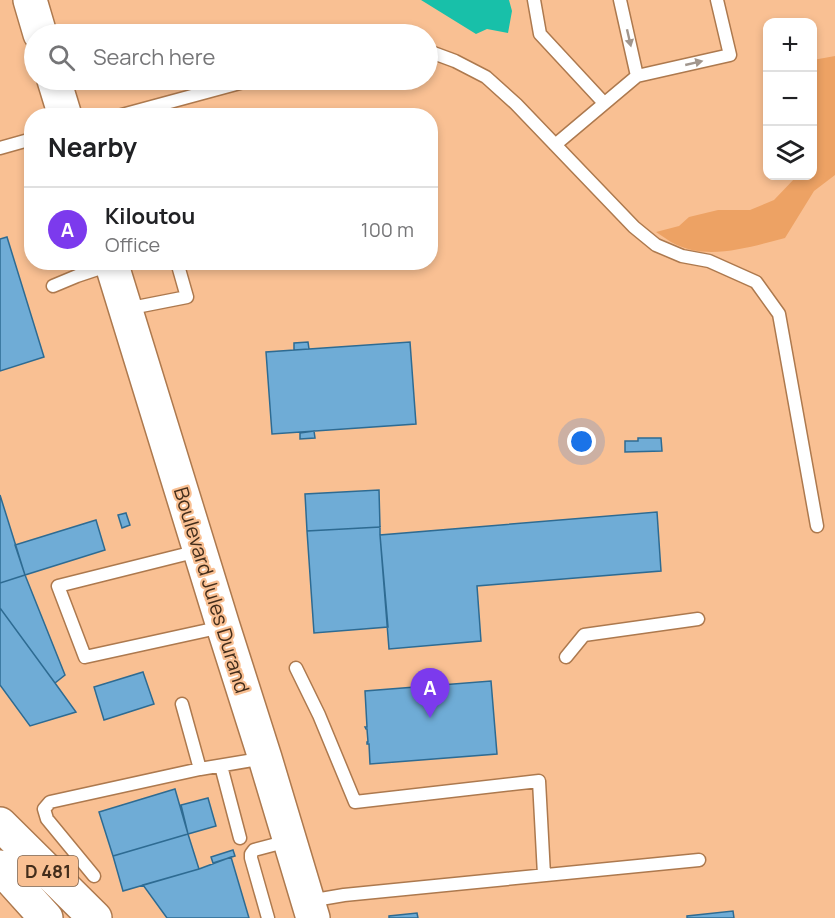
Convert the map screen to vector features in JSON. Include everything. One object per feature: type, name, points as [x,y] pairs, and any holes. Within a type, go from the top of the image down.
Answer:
[{"type":"main road","points":[[30,0],[37,24]]},
{"type":"main road","points":[[57,90],[63,108]]},
{"type":"main road","name":"Boulevard Jules Durand","points":[[113,270],[311,910]]},
{"type":"main road","name":"D 481","points":[[0,824],[95,918]]},
{"type":"main road","name":"D 481","points":[[0,867],[46,918]]},
{"type":"lane","points":[[534,0],[540,34],[604,103]]},
{"type":"lane","points":[[620,0],[637,76]]},
{"type":"lane","points":[[555,145],[637,76],[730,55],[717,0]]},
{"type":"lane","points":[[438,55],[486,77],[516,104],[634,227],[656,245],[682,256],[709,261],[756,282],[779,314],[817,526]]},
{"type":"lane","points":[[148,108],[214,90]]},
{"type":"lane","points":[[0,148],[24,141]]},
{"type":"lane","points":[[53,286],[94,270]]},
{"type":"lane","points":[[125,309],[187,297],[179,270]]},
{"type":"lane","points":[[200,550],[58,586],[86,657],[223,626]]},
{"type":"lane","points":[[566,657],[584,635],[698,619]]},
{"type":"lane","points":[[296,668],[319,715],[355,802],[539,781],[544,876]]},
{"type":"lane","points":[[182,704],[200,769]]},
{"type":"lane","points":[[94,876],[46,819],[44,809],[50,802],[200,769],[265,758]]},
{"type":"lane","points":[[220,766],[240,837]]},
{"type":"lane","points":[[268,918],[251,854],[254,850],[290,841]]},
{"type":"lane","points":[[311,910],[344,895],[699,860]]},
{"type":"shaded area","points":[[835,56],[835,175],[814,191],[785,238],[728,251],[713,252],[684,248],[656,232],[679,226],[689,217],[718,210],[750,210],[774,200],[793,180],[817,180],[817,59]]},
{"type":"water","points":[[421,0],[509,0],[512,11],[508,33],[487,29],[476,34]]},
{"type":"building","points":[[7,237],[44,357],[0,371],[0,239]]},
{"type":"building","points":[[308,342],[309,349],[294,350],[294,343]]},
{"type":"building","points":[[410,342],[416,424],[272,434],[266,352]]},
{"type":"building","points":[[314,431],[315,438],[300,439],[300,433]]},
{"type":"building","points":[[638,438],[661,438],[662,451],[625,452],[625,441],[638,441]]},
{"type":"building","points":[[379,490],[380,527],[307,531],[305,494]]},
{"type":"building","points":[[0,495],[25,575],[0,583]]},
{"type":"building","points":[[657,512],[661,571],[477,586],[481,641],[389,649],[380,535]]},
{"type":"building","points":[[126,513],[130,525],[122,528],[118,515]]},
{"type":"building","points":[[96,520],[105,550],[25,575],[15,545]]},
{"type":"building","points":[[380,527],[388,627],[314,633],[307,531]]},
{"type":"building","points":[[25,575],[65,675],[55,683],[0,608],[0,583]]},
{"type":"building","points":[[0,608],[76,712],[30,726],[0,685]]},
{"type":"building","points":[[143,672],[154,704],[104,720],[94,687]]},
{"type":"building","points":[[491,681],[497,754],[370,764],[365,727],[367,727],[365,691]]},
{"type":"building","points":[[175,789],[188,834],[113,856],[99,812]]},
{"type":"building","points":[[208,798],[216,826],[188,834],[181,805]]},
{"type":"building","points":[[188,834],[199,869],[123,891],[113,856]]},
{"type":"building","points":[[233,850],[235,856],[213,863],[211,857]]},
{"type":"building","points":[[231,857],[249,918],[167,918],[143,885],[199,869]]},
{"type":"building","points":[[733,911],[734,918],[687,918],[687,916]]},
{"type":"building","points":[[417,913],[418,918],[389,918],[389,916]]},
{"type":"place","name":"Kiloutou","points":[[430,718]]}]
